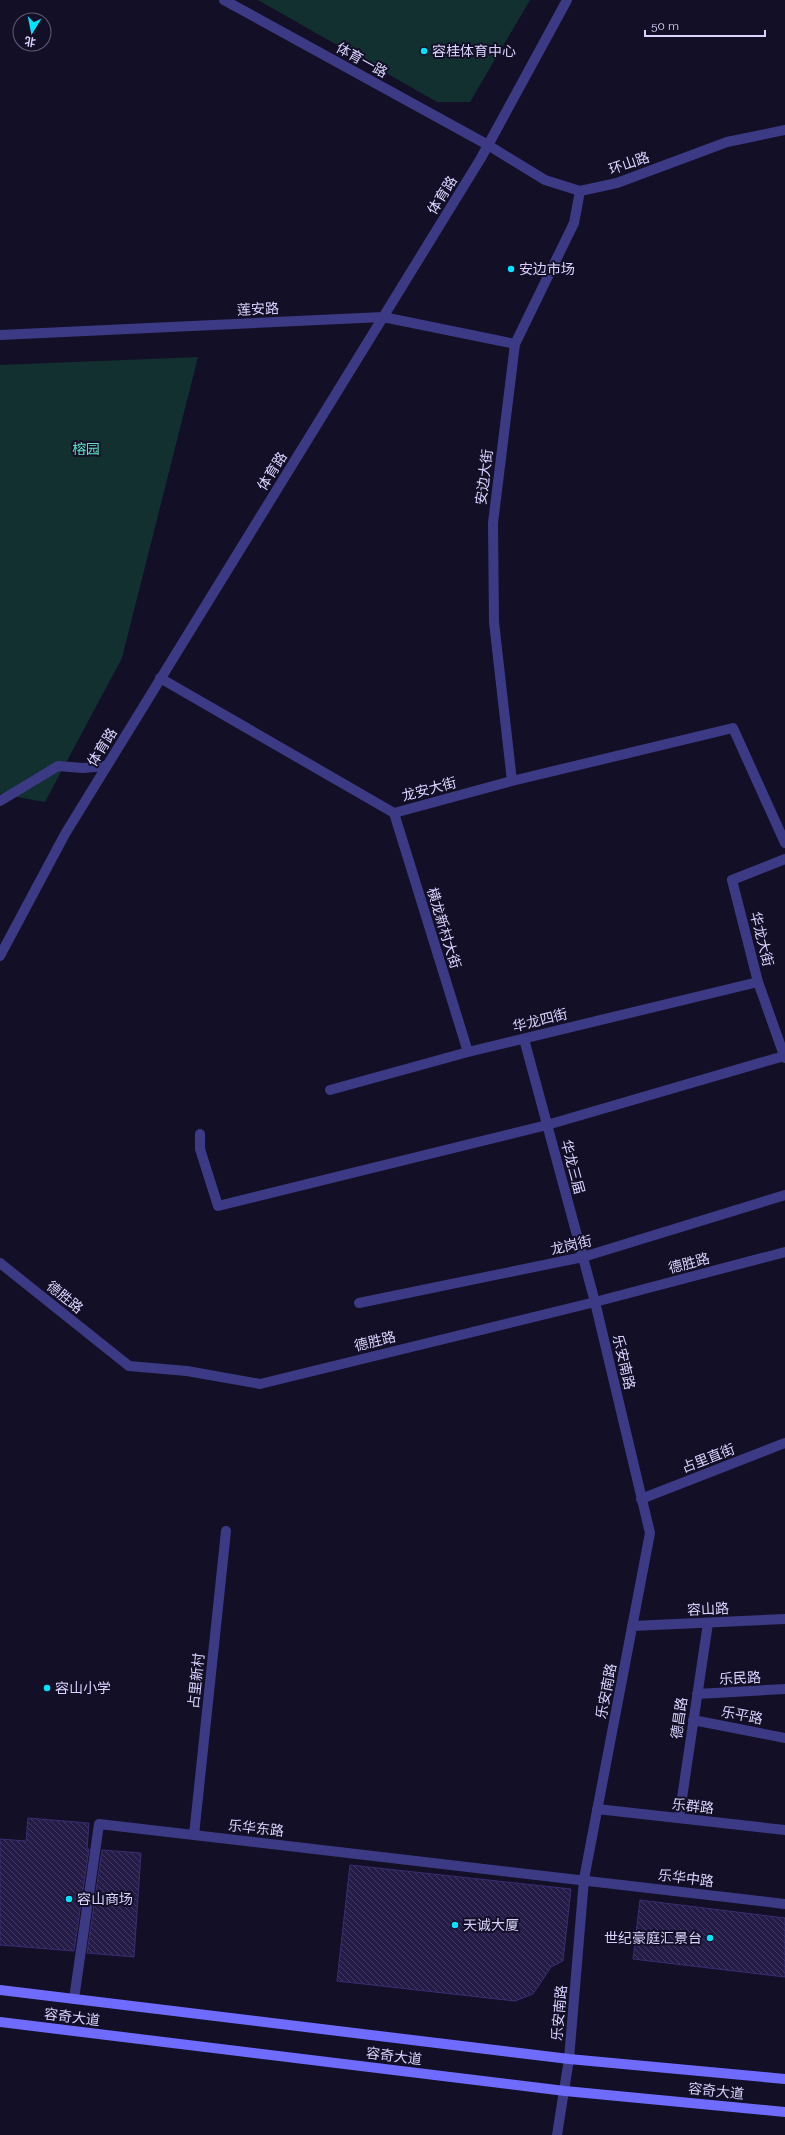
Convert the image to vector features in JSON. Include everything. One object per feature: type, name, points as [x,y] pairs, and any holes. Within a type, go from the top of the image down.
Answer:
[{"type":"main road","points":[[0,1990],[569,2059],[785,2079]]},
{"type":"main road","name":"容奇大道","points":[[0,2022],[565,2091],[785,2112]]},
{"type":"street","name":"体育一路","points":[[224,0],[488,145]]},
{"type":"street","name":"体育路","points":[[0,956],[65,834],[488,145],[567,0]]},
{"type":"street","name":"环山路","points":[[488,145],[545,180],[580,191],[617,183],[727,142],[785,130]]},
{"type":"street","name":"安边大街","points":[[512,781],[494,622],[493,523],[515,344],[574,222],[580,191]]},
{"type":"street","name":"莲安路","points":[[0,335],[383,317],[515,344]]},
{"type":"street","name":"龙安大街","points":[[160,678],[394,813],[512,781],[733,728],[785,843]]},
{"type":"street","points":[[0,801],[58,766],[83,768],[106,766]]},
{"type":"street","name":"横龙新村大街","points":[[394,813],[468,1052]]},
{"type":"street","name":"华龙大街","points":[[785,859],[732,880],[758,982],[785,1057]]},
{"type":"street","name":"华龙四街","points":[[330,1090],[468,1052],[758,982]]},
{"type":"street","name":"华龙三届","points":[[524,1038],[595,1302]]},
{"type":"street","points":[[200,1134],[200,1149],[218,1206],[547,1125],[785,1057]]},
{"type":"street","name":"龙岗街","points":[[359,1304],[583,1257],[785,1195]]},
{"type":"street","name":"德胜路","points":[[0,1263],[129,1366],[187,1371],[260,1384],[595,1302],[785,1252]]},
{"type":"street","name":"乐安南路","points":[[557,2135],[569,2059],[584,1879],[650,1533],[595,1302]]},
{"type":"street","name":"占里直街","points":[[641,1499],[785,1443]]},
{"type":"street","name":"占里新村","points":[[194,1835],[226,1531]]},
{"type":"street","name":"容山路","points":[[632,1626],[785,1619]]},
{"type":"street","name":"德昌路","points":[[679,1818],[708,1623]]},
{"type":"street","name":"乐民路","points":[[697,1694],[785,1689]]},
{"type":"street","name":"乐平路","points":[[693,1720],[785,1738]]},
{"type":"street","name":"乐群路","points":[[597,1809],[785,1830]]},
{"type":"street","name":"乐华东路","points":[[74,1999],[99,1824],[584,1879]]},
{"type":"street","name":"乐华中路","points":[[584,1879],[785,1904]]},
{"type":"green space","name":"容桂体育中心","points":[[258,0],[530,0],[470,102],[437,102]]},
{"type":"green space","name":"榕园","points":[[198,357],[122,658],[45,802],[0,794],[0,365]]},
{"type":"building","name":"容山商场","points":[[28,1818],[89,1823],[87,1849],[89,1849],[74,1951],[0,1945],[0,1839],[26,1841]]},
{"type":"building","points":[[102,1850],[141,1853],[134,1957],[87,1953]]},
{"type":"building","name":"天诚大厦","points":[[350,1865],[571,1889],[563,1961],[551,1967],[533,1994],[515,2001],[337,1981]]},
{"type":"building","name":"世纪豪庭汇景台","points":[[640,1900],[785,1918],[785,1977],[633,1959]]},
{"type":"place","name":"容桂体育中心","points":[[424,51]]},
{"type":"place","name":"安边市场","points":[[511,269]]},
{"type":"place","name":"容山小学","points":[[47,1688]]},
{"type":"place","name":"容山商场","points":[[69,1899]]},
{"type":"place","name":"天诚大厦","points":[[455,1925]]},
{"type":"place","name":"世纪豪庭汇景台","points":[[710,1938]]}]
